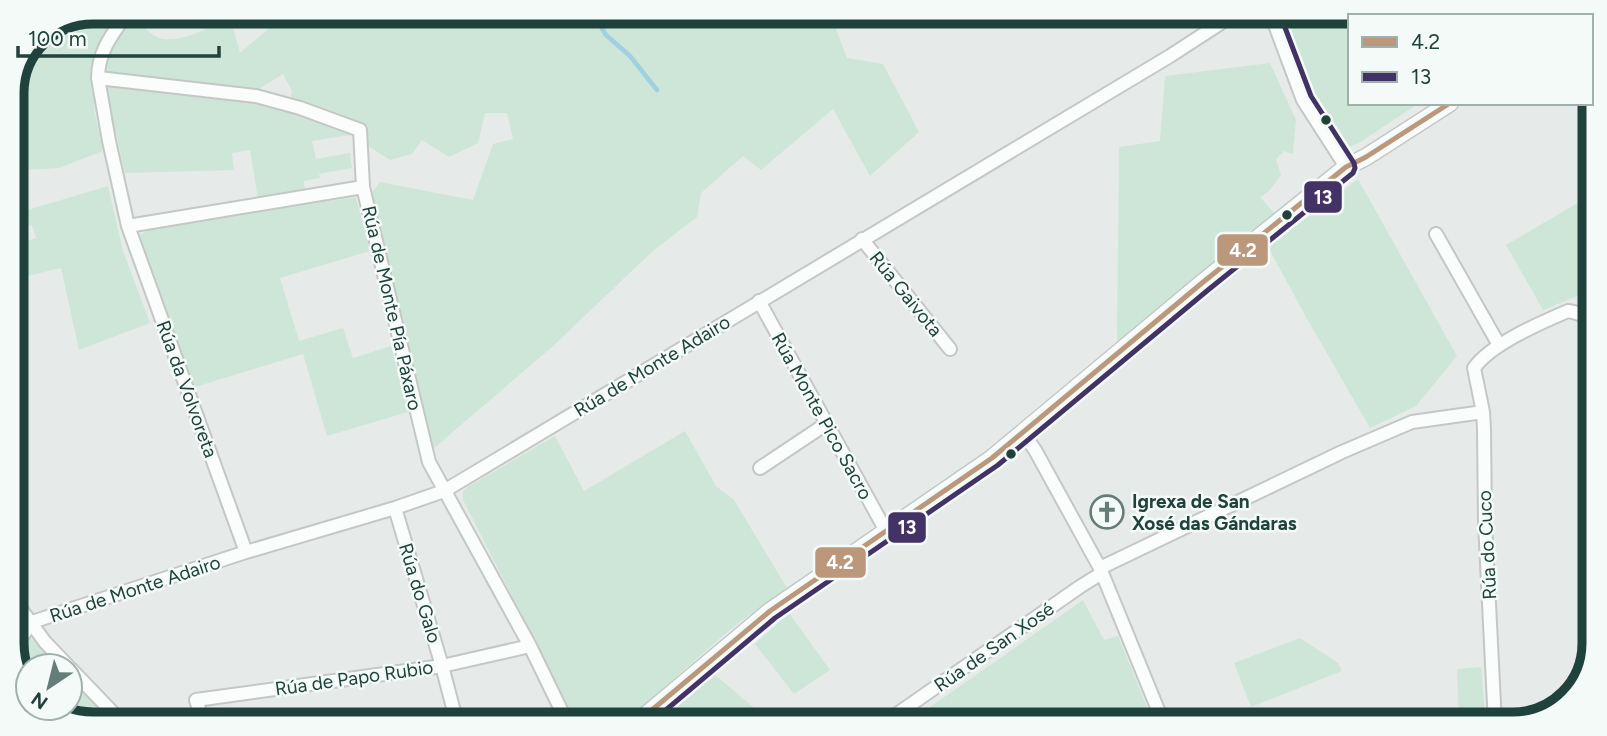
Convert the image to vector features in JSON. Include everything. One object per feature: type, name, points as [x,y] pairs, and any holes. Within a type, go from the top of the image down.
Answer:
[{"type":"main road","points":[[654,712],[770,611],[992,458],[1346,167],[1447,105]]},
{"type":"street","name":"Rúa da Volvoreta","points":[[119,24],[106,43],[98,78],[128,226],[246,552]]},
{"type":"street","name":"Rúa de Monte Adairo","points":[[32,622],[444,491],[1219,24]]},
{"type":"street","points":[[1275,24],[1303,100],[1346,167]]},
{"type":"street","name":"Rúa de Monte Pía Páxaro","points":[[98,78],[256,96],[360,130],[363,187],[429,462],[530,646],[562,712]]},
{"type":"street","points":[[128,226],[363,187]]},
{"type":"street","points":[[1436,234],[1499,345],[1568,311],[1582,316]]},
{"type":"street","name":"Rúa Gaivota","points":[[862,239],[950,349]]},
{"type":"street","name":"Rúa Monte Pico Sacro","points":[[759,301],[886,531]]},
{"type":"street","name":"Rúa do Cuco","points":[[1494,712],[1485,523],[1483,412],[1474,368],[1481,358],[1499,345]]},
{"type":"street","name":"Rúa de San Xosé","points":[[900,712],[1101,571],[1342,452],[1412,422],[1483,412]]},
{"type":"street","points":[[760,468],[826,424]]},
{"type":"street","points":[[1023,433],[1101,571],[1159,712]]},
{"type":"street","name":"Rúa do Galo","points":[[395,508],[454,712]]},
{"type":"street","points":[[25,613],[55,652]]},
{"type":"street","points":[[25,632],[32,622]]},
{"type":"street","name":"Rúa de Papo Rubio","points":[[200,712],[196,700],[442,666],[530,646]]},
{"type":"street","points":[[84,683],[112,712]]},
{"type":"green space","points":[[115,24],[94,58],[94,109],[103,151],[59,168],[25,170],[27,75],[39,51],[55,36],[80,26]]},
{"type":"green space","points":[[126,24],[142,24],[157,37],[173,39],[219,24],[232,24],[240,53],[274,24],[834,24],[847,58],[883,64],[919,132],[870,176],[833,109],[761,170],[743,156],[701,193],[697,217],[654,250],[553,346],[433,449],[370,195],[380,182],[473,200],[493,144],[513,139],[507,113],[485,113],[478,143],[449,157],[422,140],[412,154],[390,160],[365,144],[363,129],[326,115],[291,97],[292,91],[283,74],[253,93],[104,73],[109,50]]},
{"type":"green space","points":[[1298,24],[1348,24],[1348,105],[1416,105],[1349,147],[1329,121],[1309,84],[1289,34]]},
{"type":"green space","points":[[1270,63],[1296,120],[1293,154],[1284,151],[1276,159],[1281,175],[1269,191],[1260,197],[1276,215],[1117,342],[1119,147],[1160,141],[1165,76]]},
{"type":"green space","points":[[105,85],[265,101],[348,128],[349,135],[312,141],[316,159],[350,153],[352,168],[319,174],[320,178],[304,181],[305,191],[258,199],[250,150],[232,153],[234,170],[125,173]]},
{"type":"green space","points":[[1358,179],[1457,356],[1416,406],[1370,428],[1268,247]]},
{"type":"green space","points":[[108,186],[123,251],[150,323],[79,350],[61,268],[27,276],[25,303],[25,241],[36,238],[32,225],[25,226],[25,211]]},
{"type":"green space","points":[[356,197],[370,251],[280,278],[299,341],[343,328],[353,358],[391,346],[408,412],[327,436],[303,354],[195,387],[180,355],[139,246],[140,235],[151,228]]},
{"type":"green space","points":[[1582,200],[1582,294],[1543,310],[1506,245]]},
{"type":"green space","points":[[685,431],[716,486],[734,500],[787,588],[733,627],[636,712],[571,712],[463,500],[463,491],[469,486],[555,436],[584,491]]},
{"type":"green space","points":[[1083,600],[1104,640],[1118,636],[1149,712],[923,712]]},
{"type":"green space","points":[[789,613],[830,670],[794,694],[755,644]]},
{"type":"green space","points":[[1300,638],[1338,663],[1342,671],[1251,707],[1234,663]]},
{"type":"green space","points":[[32,639],[45,652],[26,652],[25,641]]},
{"type":"green space","points":[[1481,667],[1485,712],[1459,712],[1457,669]]},
{"type":"green space","points":[[714,674],[759,712],[669,712]]},
{"type":"green space","points":[[84,691],[104,712],[84,711]]},
{"type":"waterway","points":[[599,24],[606,35],[630,56],[657,90]]},
{"type":"transit line","name":"13","points":[[663,712],[775,618],[998,465],[1353,173],[1354,163],[1311,96],[1284,24]]},
{"type":"transit line","name":"4.2","points":[[650,712],[770,611],[992,458],[1346,167],[1447,105]]},
{"type":"place","name":"Igrexa de San Xosé das Gándaras","points":[[1107,512]]}]
